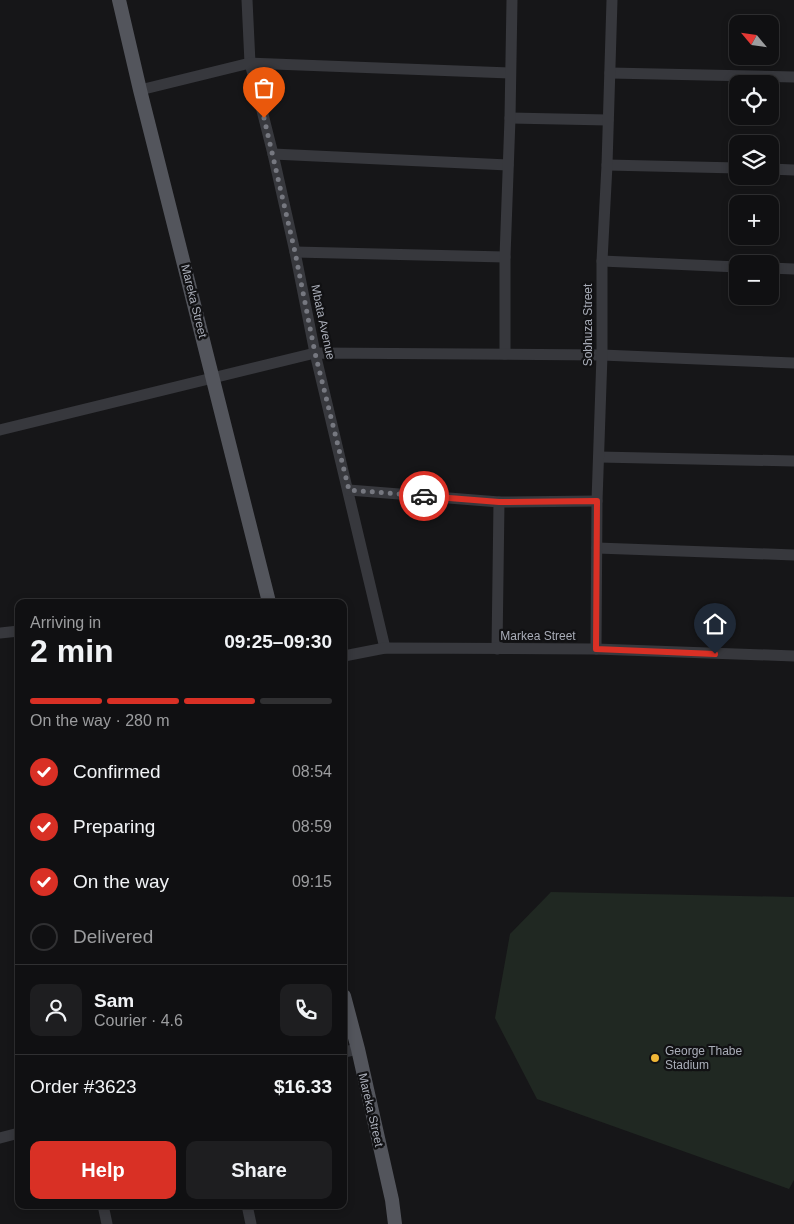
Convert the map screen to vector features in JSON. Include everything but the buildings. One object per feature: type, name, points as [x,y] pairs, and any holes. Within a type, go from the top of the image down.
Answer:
[{"type":"main road","name":"Mareka Street","points":[[119,0],[268,599]]},
{"type":"main road","name":"Mareka Street","points":[[347,1019],[351,1050],[392,1200],[395,1224]]},
{"type":"street","name":"Mbata Avenue","points":[[247,0],[250,63],[273,154],[315,353],[385,648]]},
{"type":"street","points":[[505,354],[505,257],[512,0]]},
{"type":"street","name":"Sobhuza Street","points":[[596,649],[602,261],[612,0]]},
{"type":"street","points":[[140,90],[250,63],[510,73]]},
{"type":"street","points":[[610,73],[794,77]]},
{"type":"street","points":[[510,118],[608,120]]},
{"type":"street","points":[[273,154],[508,165]]},
{"type":"street","points":[[607,165],[729,168]]},
{"type":"street","points":[[779,169],[794,170]]},
{"type":"street","points":[[295,252],[505,257]]},
{"type":"street","points":[[602,261],[729,267]]},
{"type":"street","points":[[779,268],[794,269]]},
{"type":"street","points":[[0,430],[315,353],[602,355],[794,362]]},
{"type":"street","points":[[599,457],[794,461]]},
{"type":"street","points":[[349,490],[499,502],[597,501]]},
{"type":"street","points":[[497,649],[499,502]]},
{"type":"street","points":[[597,548],[794,555]]},
{"type":"street","points":[[0,633],[15,631]]},
{"type":"street","name":"Markea Street","points":[[347,655],[385,648],[596,649],[794,656]]},
{"type":"street","points":[[0,1138],[15,1134]]},
{"type":"street","points":[[104,1209],[107,1224]]},
{"type":"street","points":[[247,1209],[251,1224]]},
{"type":"shaded area","name":"George Thabe Stadium","points":[[551,892],[794,897],[794,1180],[789,1189],[537,1099],[495,1018],[510,934]]},
{"type":"way so far","points":[[264,118],[295,252],[315,353],[349,490],[424,496]]},
{"type":"place","name":"George Thabe Stadium","points":[[655,1058]]},
{"type":"route","points":[[424,496],[499,502],[597,501],[596,649],[715,654]]}]
